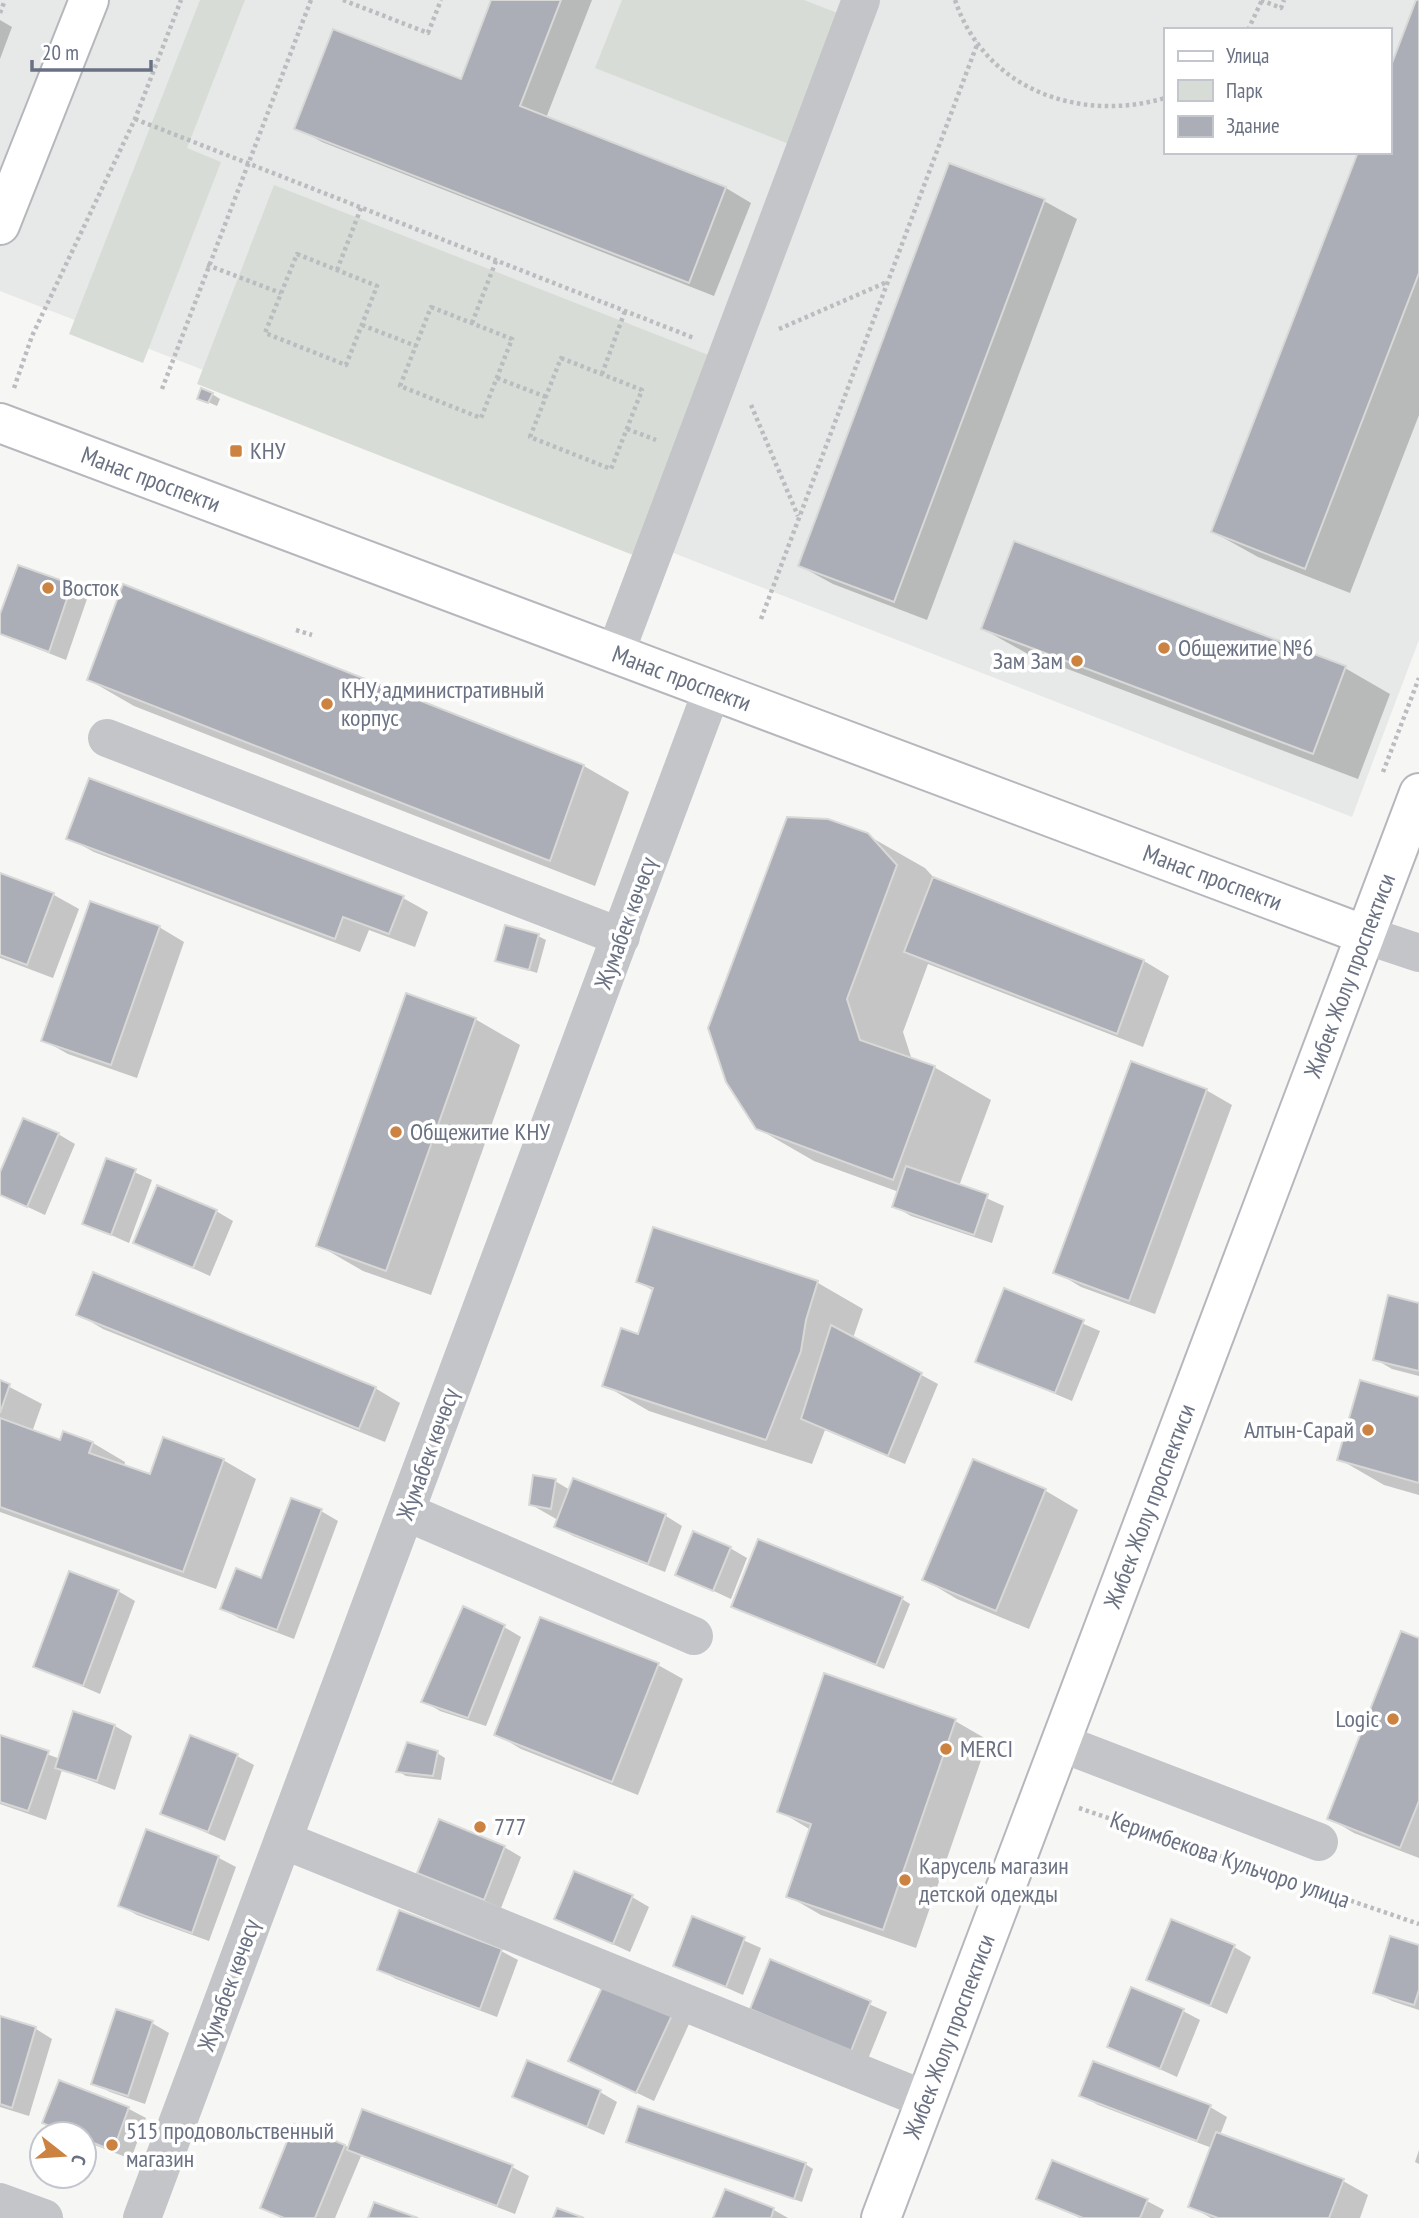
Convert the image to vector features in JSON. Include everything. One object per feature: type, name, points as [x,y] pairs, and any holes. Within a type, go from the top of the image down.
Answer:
[{"type":"main road","points":[[0,225],[89,0]]},
{"type":"main road","name":"Манас проспекти","points":[[5,411],[615,654],[1365,935]]},
{"type":"main road","name":"Жибек Жолу проспектиси","points":[[881,2218],[1419,793]]},
{"type":"street","points":[[615,654],[860,0]]},
{"type":"street","name":"Жумабек көчөсү","points":[[142,2218],[712,690]]},
{"type":"street","points":[[107,738],[621,937]]},
{"type":"street","points":[[1365,935],[1419,954]]},
{"type":"street","points":[[406,1512],[694,1636]]},
{"type":"street","name":"Керимбекова Кульчоро улица","points":[[1061,1743],[1320,1842]]},
{"type":"street","points":[[283,1840],[926,2100]]},
{"type":"street","points":[[0,2202],[44,2218]]},
{"type":"path","points":[[0,13],[5,0]]},
{"type":"path","points":[[5,411],[32,336],[135,119],[181,0]]},
{"type":"path","points":[[162,389],[311,0]]},
{"type":"path","points":[[343,0],[428,33],[441,0]]},
{"type":"path","points":[[955,0],[978,42],[1010,75],[1033,90],[1058,100],[1113,108],[1164,98]]},
{"type":"path","points":[[1249,28],[1262,0],[1281,8],[1284,0]]},
{"type":"path","points":[[761,619],[978,42]]},
{"type":"path","points":[[135,119],[728,351],[887,281]]},
{"type":"path","points":[[337,270],[361,208]]},
{"type":"path","points":[[296,254],[377,286],[346,365],[265,333],[281,293],[296,254]]},
{"type":"path","points":[[472,323],[496,261]]},
{"type":"path","points":[[208,265],[281,293]]},
{"type":"path","points":[[431,307],[512,339],[481,418],[400,386],[416,346],[431,307]]},
{"type":"path","points":[[602,374],[625,311]]},
{"type":"path","points":[[362,325],[416,346]]},
{"type":"path","points":[[728,351],[799,517]]},
{"type":"path","points":[[561,358],[602,374],[642,390],[611,469],[530,437],[561,358]]},
{"type":"path","points":[[497,378],[546,397]]},
{"type":"path","points":[[296,630],[312,635]]},
{"type":"path","points":[[1381,777],[1419,678]]},
{"type":"path","name":"Керимбекова Кульчоро улица","points":[[1041,1794],[1119,1824],[1419,1924]]},
{"type":"shaded area","points":[[0,0],[1419,0],[1419,640],[1352,817],[0,291]]},
{"type":"green space","points":[[200,0],[245,0],[187,148],[221,162],[143,363],[69,334]]},
{"type":"green space","points":[[622,0],[804,0],[840,14],[789,144],[595,68]]},
{"type":"green space","points":[[274,185],[711,356],[633,555],[197,384]]},
{"type":"building","points":[[491,0],[561,0],[520,106],[726,187],[689,283],[294,129],[333,29],[461,79]]},
{"type":"building","points":[[1416,0],[1419,0],[1419,273],[1305,569],[1211,532],[1357,154],[1391,154],[1391,66]]},
{"type":"building","points":[[949,163],[1045,199],[894,602],[798,566]]},
{"type":"building","points":[[201,388],[213,393],[208,403],[197,399]]},
{"type":"building","name":"Общежитие №6","points":[[1014,541],[1346,666],[1313,754],[981,629]]},
{"type":"building","points":[[18,565],[72,584],[49,652],[0,634],[0,614]]},
{"type":"building","points":[[123,584],[584,765],[550,861],[87,680]]},
{"type":"building","points":[[89,778],[404,896],[389,934],[343,917],[335,939],[66,839]]},
{"type":"building","points":[[787,817],[828,819],[868,833],[897,865],[847,999],[860,1040],[935,1066],[893,1180],[756,1129],[726,1082],[708,1028]]},
{"type":"building","points":[[0,873],[54,893],[27,965],[0,955]]},
{"type":"building","points":[[933,877],[1144,960],[1117,1034],[904,952]]},
{"type":"building","points":[[90,901],[160,926],[111,1065],[41,1041]]},
{"type":"building","points":[[505,925],[539,934],[529,970],[495,961]]},
{"type":"building","name":"Общежитие КНУ","points":[[406,993],[476,1018],[386,1271],[316,1246]]},
{"type":"building","points":[[1131,1061],[1207,1089],[1129,1301],[1053,1273]]},
{"type":"building","points":[[23,1118],[59,1133],[27,1207],[0,1195],[0,1172]]},
{"type":"building","points":[[106,1158],[136,1169],[111,1235],[82,1224]]},
{"type":"building","points":[[906,1166],[988,1194],[974,1235],[892,1207]]},
{"type":"building","points":[[157,1185],[217,1210],[193,1268],[133,1243]]},
{"type":"building","points":[[653,1227],[818,1281],[806,1320],[801,1351],[766,1440],[602,1386],[621,1328],[638,1334],[653,1288],[636,1282]]},
{"type":"building","points":[[93,1272],[376,1387],[359,1429],[76,1315]]},
{"type":"building","points":[[1004,1288],[1084,1320],[1055,1393],[975,1362]]},
{"type":"building","points":[[1388,1295],[1419,1303],[1419,1371],[1373,1360]]},
{"type":"building","points":[[831,1325],[922,1373],[888,1456],[801,1419]]},
{"type":"building","points":[[0,1380],[10,1384],[0,1413]]},
{"type":"building","points":[[1360,1380],[1419,1397],[1419,1483],[1337,1460]]},
{"type":"building","points":[[0,1418],[60,1440],[63,1431],[93,1442],[89,1453],[150,1474],[163,1437],[224,1459],[183,1572],[0,1507]]},
{"type":"building","points":[[973,1459],[1046,1489],[996,1611],[922,1580]]},
{"type":"building","points":[[533,1475],[556,1479],[551,1509],[529,1505]]},
{"type":"building","points":[[573,1478],[666,1514],[648,1564],[554,1527]]},
{"type":"building","points":[[291,1498],[322,1509],[277,1630],[220,1609],[236,1568],[261,1578]]},
{"type":"building","points":[[693,1531],[731,1547],[713,1591],[675,1575]]},
{"type":"building","points":[[758,1539],[903,1597],[876,1665],[731,1607]]},
{"type":"building","points":[[69,1571],[119,1590],[83,1686],[33,1667]]},
{"type":"building","points":[[463,1606],[505,1625],[468,1718],[421,1702]]},
{"type":"building","points":[[540,1617],[659,1663],[612,1782],[494,1735]]},
{"type":"building","name":"Logic","points":[[1401,1631],[1419,1638],[1419,1801],[1400,1848],[1327,1819]]},
{"type":"building","points":[[824,1673],[956,1719],[883,1930],[786,1897],[811,1824],[777,1812]]},
{"type":"building","points":[[73,1711],[115,1725],[97,1781],[55,1768]]},
{"type":"building","points":[[0,1735],[49,1751],[28,1811],[0,1802]]},
{"type":"building","points":[[190,1735],[238,1754],[208,1832],[160,1814]]},
{"type":"building","points":[[407,1742],[438,1751],[433,1776],[396,1772]]},
{"type":"building","points":[[439,1819],[505,1846],[484,1900],[417,1873]]},
{"type":"building","points":[[146,1829],[219,1856],[192,1933],[118,1906]]},
{"type":"building","points":[[574,1871],[633,1895],[613,1944],[554,1919]]},
{"type":"building","points":[[399,1910],[502,1949],[480,2009],[377,1970]]},
{"type":"building","points":[[692,1916],[745,1937],[726,1987],[673,1966]]},
{"type":"building","points":[[1171,1919],[1235,1945],[1210,2006],[1146,1980]]},
{"type":"building","points":[[1390,1936],[1419,1945],[1419,1990],[1414,2005],[1373,1993]]},
{"type":"building","points":[[770,1959],[871,2001],[851,2051],[750,2009]]},
{"type":"building","points":[[605,1981],[673,2013],[636,2093],[568,2061]]},
{"type":"building","points":[[1131,1987],[1184,2009],[1160,2069],[1107,2047]]},
{"type":"building","points":[[116,2009],[153,2021],[128,2096],[91,2084]]},
{"type":"building","points":[[0,2016],[36,2027],[12,2108],[0,2104]]},
{"type":"building","points":[[527,2060],[601,2090],[587,2127],[512,2097]]},
{"type":"building","points":[[1093,2061],[1211,2105],[1197,2141],[1079,2096]]},
{"type":"building","points":[[59,2080],[129,2107],[113,2151],[98,2145],[98,2120],[43,2120]]},
{"type":"building","points":[[638,2106],[806,2163],[794,2199],[626,2142]]},
{"type":"building","points":[[362,2109],[513,2165],[497,2206],[347,2150]]},
{"type":"building","points":[[294,2124],[345,2145],[315,2218],[284,2218],[260,2208]]},
{"type":"building","points":[[1216,2132],[1344,2179],[1329,2218],[1218,2218],[1188,2207]]},
{"type":"building","points":[[1052,2160],[1148,2199],[1140,2218],[1083,2218],[1036,2199]]},
{"type":"building","points":[[725,2189],[774,2208],[771,2218],[713,2218]]},
{"type":"building","points":[[374,2202],[418,2218],[368,2218]]},
{"type":"building","points":[[557,2208],[584,2218],[553,2218]]},
{"type":"place","name":"КНУ","points":[[236,451]]},
{"type":"place","name":"Восток","points":[[48,588]]},
{"type":"place","name":"Общежитие №6","points":[[1164,648]]},
{"type":"place","name":"Зам Зам","points":[[1077,661]]},
{"type":"place","name":"КНУ, административный корпус","points":[[327,704]]},
{"type":"place","name":"Общежитие КНУ","points":[[396,1132]]},
{"type":"place","name":"Алтын-Сарай","points":[[1368,1430]]},
{"type":"place","name":"Logic","points":[[1393,1719]]},
{"type":"place","name":"MERCI","points":[[946,1749]]},
{"type":"place","name":"777","points":[[480,1827]]},
{"type":"place","name":"Карусель магазин детской одежды","points":[[905,1880]]},
{"type":"place","name":"515 продовольственный магазин","points":[[112,2145]]}]
